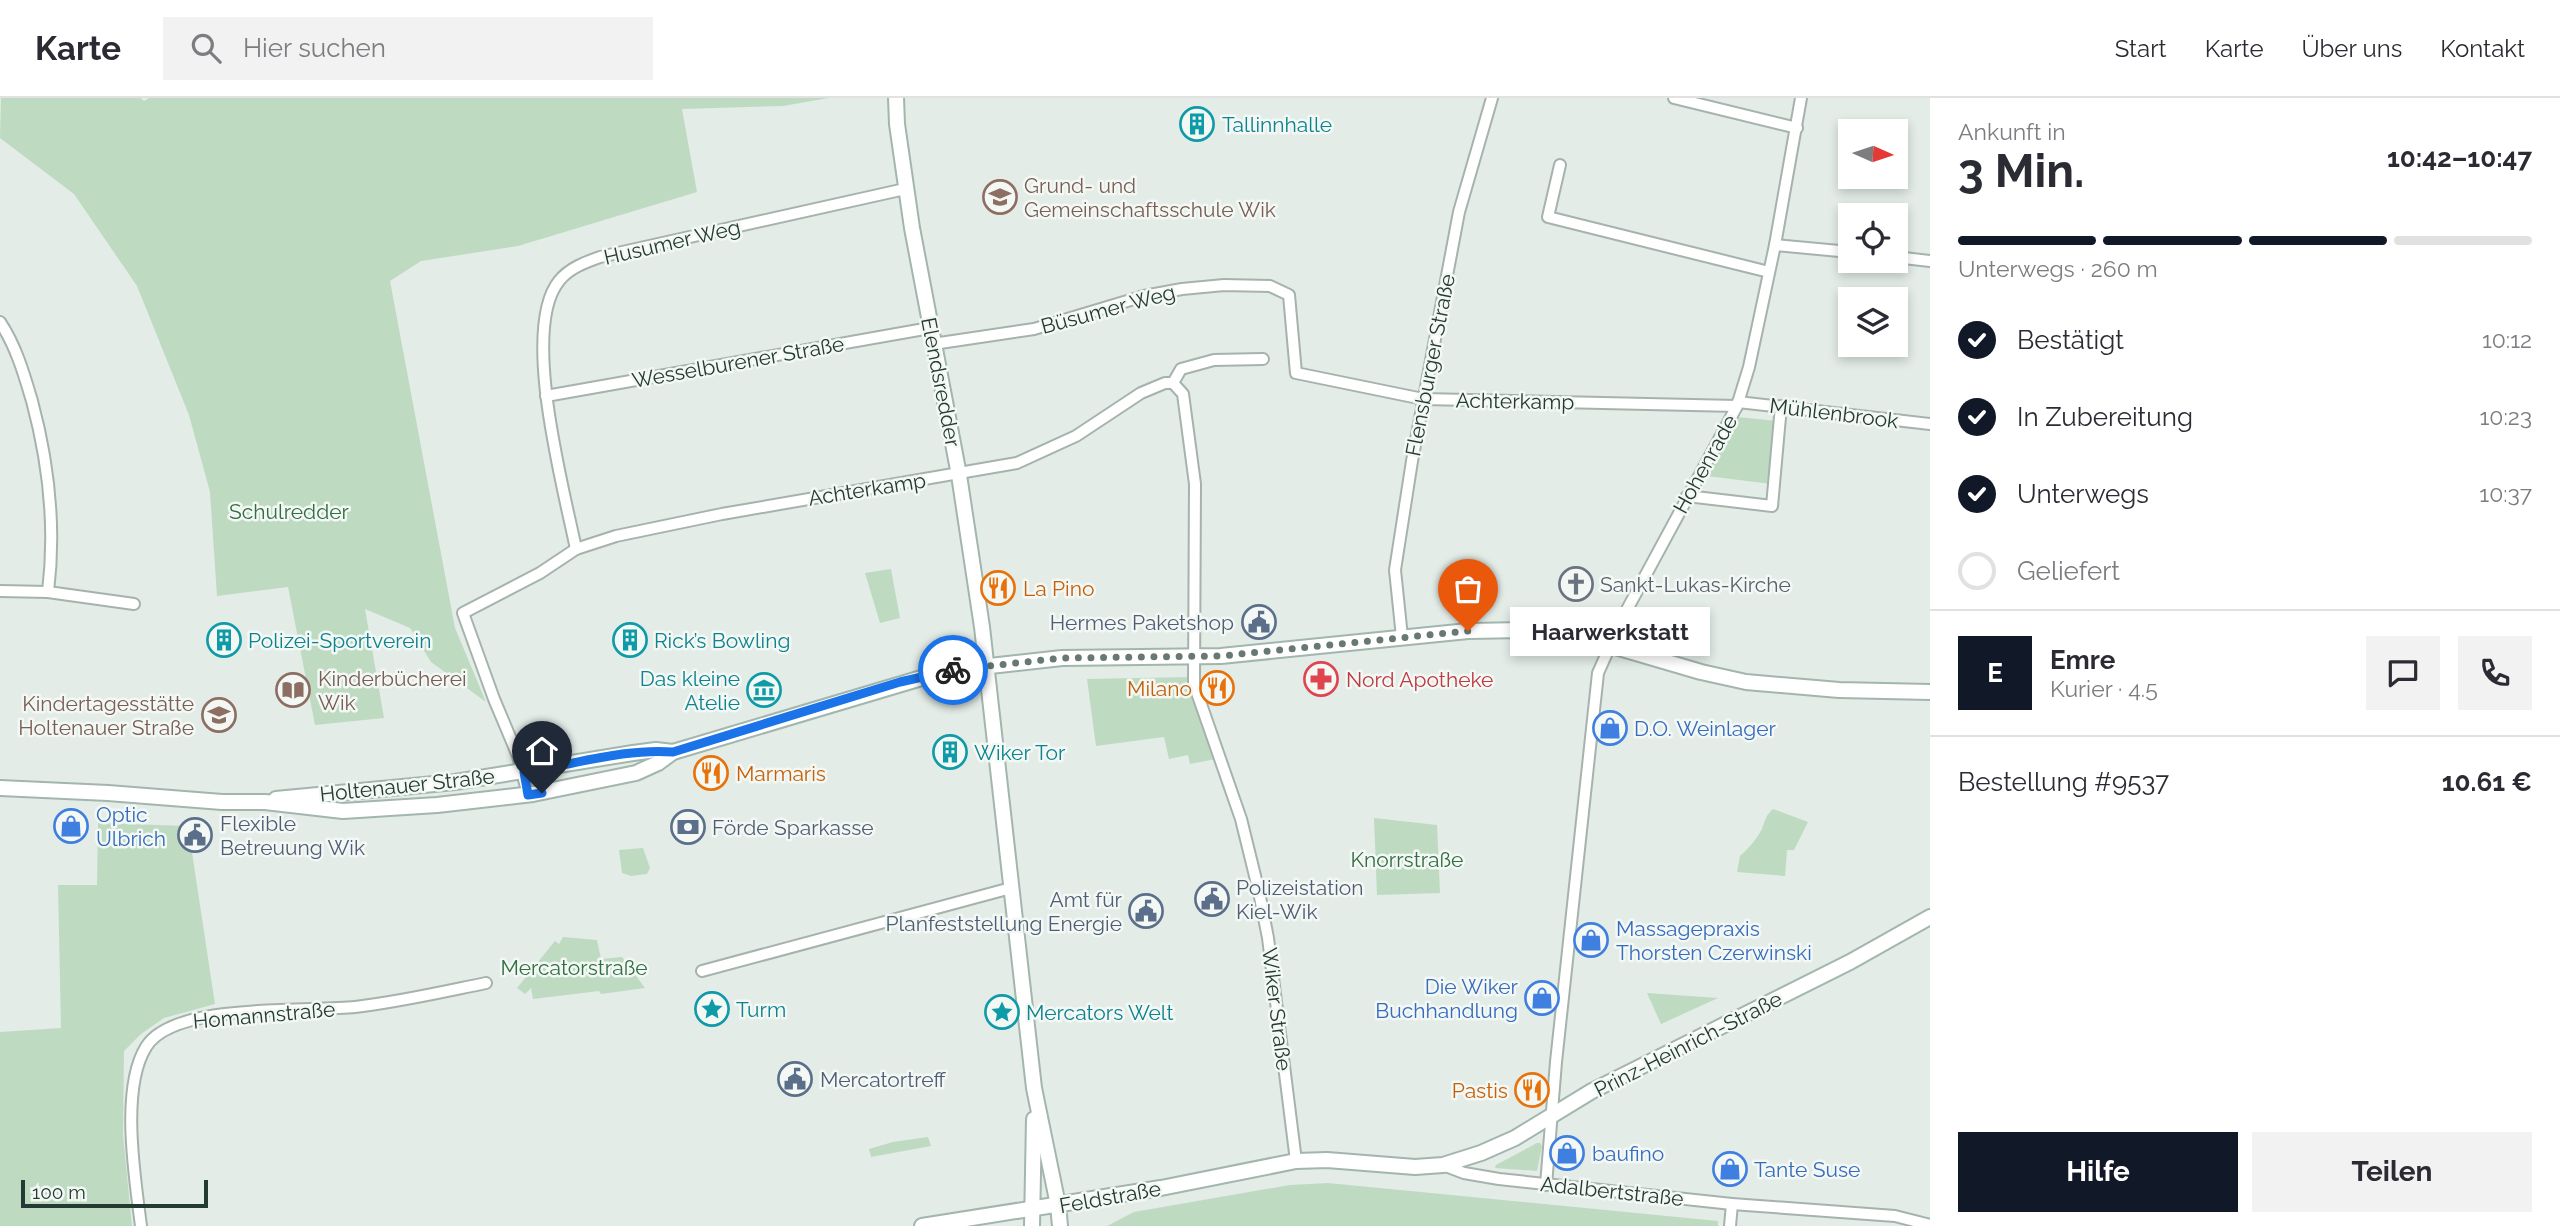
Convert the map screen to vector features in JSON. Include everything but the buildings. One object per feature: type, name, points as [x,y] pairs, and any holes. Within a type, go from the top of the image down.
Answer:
[{"type":"street","name":"Elendsredder","points":[[896,98],[905,188],[959,475],[986,666]]},
{"type":"street","name":"Flensburger Straße","points":[[1402,637],[1395,570],[1423,399],[1459,212],[1492,98]]},
{"type":"street","points":[[1674,98],[1797,128]]},
{"type":"street","name":"Hohenrade","points":[[1610,645],[1738,404],[1749,367],[1775,245],[1801,98]]},
{"type":"street","points":[[1560,165],[1548,217],[1769,272]]},
{"type":"street","name":"Husumer Weg","points":[[576,549],[542,376],[543,324],[559,281],[582,263],[905,188]]},
{"type":"street","points":[[1775,245],[1838,252]]},
{"type":"street","points":[[1908,258],[1930,261]]},
{"type":"street","name":"Büsumer Weg","points":[[933,344],[1034,329],[1144,296],[1182,289],[1224,285],[1270,286],[1289,295],[1296,373]]},
{"type":"street","points":[[0,322],[18,357],[45,451],[52,535],[48,592]]},
{"type":"street","name":"Wesselburener Straße","points":[[546,396],[930,328]]},
{"type":"street","name":"Achterkamp","points":[[524,772],[463,613],[540,573],[576,549],[616,536],[722,514],[1017,463],[1076,436],[1141,393],[1165,383],[1174,383],[1181,369],[1214,360],[1263,359]]},
{"type":"street","name":"Achterkamp","points":[[1296,373],[1423,399],[1738,404]]},
{"type":"street","name":"Wiker Straße","points":[[1174,383],[1183,394],[1195,484],[1194,684],[1241,818],[1259,892],[1268,937],[1296,1161]]},
{"type":"street","name":"Mühlenbrook","points":[[1738,404],[1781,406],[1930,424]]},
{"type":"street","points":[[1687,496],[1772,506],[1781,406]]},
{"type":"street","points":[[0,591],[48,592],[134,604]]},
{"type":"street","name":"Holtenauer Straße","points":[[265,802],[455,782],[644,752],[673,752],[900,682],[945,671],[1062,658],[1193,657],[1468,631],[1555,632],[1746,682],[1839,690],[1930,692]]},
{"type":"street","points":[[1546,1185],[1598,673],[1610,645]]},
{"type":"street","points":[[986,666],[1034,1088],[1060,1226]]},
{"type":"street","name":"Holtenauer Straße","points":[[0,788],[222,802],[265,802],[343,811],[437,805],[528,795],[636,773],[658,763],[673,752]]},
{"type":"street","points":[[524,772],[528,795]]},
{"type":"street","points":[[702,971],[1011,888]]},
{"type":"street","name":"Prinz-Heinrich-Straße","points":[[1443,1165],[1501,1145],[1592,1091],[1839,968],[1930,917]]},
{"type":"street","name":"Homannstraße","points":[[141,1226],[132,1136],[134,1082],[145,1048],[158,1034],[185,1021],[218,1014],[397,1002],[486,984]]},
{"type":"street","points":[[1032,1226],[1034,1088]]},
{"type":"street","name":"Adalbertstraße","points":[[1296,1161],[1328,1160],[1415,1167],[1443,1165],[1464,1173],[1546,1185],[1732,1204],[1895,1216],[1930,1226]]},
{"type":"street","name":"Feldstraße","points":[[922,1226],[1161,1188],[1296,1161]]},
{"type":"street","points":[[1730,1226],[1732,1204]]},
{"type":"green space","name":"Schulredder","points":[[1,98],[141,98],[144,101],[149,98],[829,98],[783,106],[682,109],[697,192],[518,246],[421,261],[390,281],[455,628],[486,702],[431,662],[410,628],[365,609],[384,718],[315,725],[288,587],[217,596],[210,492],[189,415],[137,286],[74,194],[0,138]]},
{"type":"green space","points":[[1738,417],[1777,421],[1771,484],[1707,476]]},
{"type":"green space","points":[[891,569],[900,618],[880,623],[865,573]]},
{"type":"green space","points":[[1193,677],[1221,758],[1190,764],[1188,755],[1169,759],[1164,737],[1096,746],[1087,679]]},
{"type":"green space","points":[[1773,809],[1808,822],[1794,850],[1787,850],[1785,876],[1737,872],[1740,856],[1757,837]]},
{"type":"green space","name":"Knorrstraße","points":[[1374,818],[1437,825],[1440,893],[1377,895]]},
{"type":"green space","points":[[98,823],[188,826],[215,1004],[164,1018],[141,1034],[124,1051],[123,1135],[132,1226],[0,1226],[0,1032],[61,1028],[58,885],[97,885]]},
{"type":"green space","points":[[643,848],[650,868],[647,874],[631,876],[622,873],[619,850]]},
{"type":"green space","name":"Mercatorstraße","points":[[563,937],[597,940],[601,959],[622,957],[645,988],[533,999],[531,988],[525,994],[517,988],[555,941],[559,944]]},
{"type":"green space","points":[[1647,993],[1718,998],[1661,1024]]},
{"type":"green space","points":[[928,1137],[931,1146],[871,1157],[869,1149]]},
{"type":"green space","points":[[1537,1143],[1542,1146],[1537,1171],[1495,1168],[1496,1165]]},
{"type":"green space","points":[[1328,1183],[1718,1221],[1718,1226],[1107,1226],[1134,1212],[1290,1185]]},
{"type":"way so far","points":[[953,670],[1062,658],[1221,656],[1468,631]]},
{"type":"place","name":"Tallinnhalle","points":[[1197,124]]},
{"type":"place","name":"Grund- und Gemeinschaftsschule Wik","points":[[1000,197]]},
{"type":"place","name":"Sankt-Lukas-Kirche","points":[[1576,584]]},
{"type":"place","name":"La Pino","points":[[998,588]]},
{"type":"place","name":"Hermes Paketshop","points":[[1259,622]]},
{"type":"place","name":"Haarwerkstatt","points":[[1468,631]]},
{"type":"place","name":"Polizei-Sportverein","points":[[224,640]]},
{"type":"place","name":"Rick’s Bowling","points":[[630,640]]},
{"type":"place","name":"Nord Apotheke","points":[[1321,679]]},
{"type":"place","name":"Milano","points":[[1217,688]]},
{"type":"place","name":"Kinderbücherei Wik","points":[[293,690]]},
{"type":"place","name":"Das kleine Atelie","points":[[764,690]]},
{"type":"place","name":"Kindertagesstätte Holtenauer Straße","points":[[219,715]]},
{"type":"place","name":"D.O. Weinlager","points":[[1610,728]]},
{"type":"place","name":"Wiker Tor","points":[[950,752]]},
{"type":"place","name":"Marmaris","points":[[711,773]]},
{"type":"place","name":"Optic Ulbrich","points":[[71,826]]},
{"type":"place","name":"Förde Sparkasse","points":[[688,827]]},
{"type":"place","name":"Flexible Betreuung Wik","points":[[195,835]]},
{"type":"place","name":"Polizeistation Kiel-Wik","points":[[1212,899]]},
{"type":"place","name":"Amt für Planfeststellung Energie","points":[[1146,911]]},
{"type":"place","name":"Massagepraxis Thorsten Czerwinski","points":[[1591,940]]},
{"type":"place","name":"Die Wiker Buchhandlung","points":[[1542,998]]},
{"type":"place","name":"Turm","points":[[712,1009]]},
{"type":"place","name":"Mercators Welt","points":[[1002,1012]]},
{"type":"place","name":"Mercatortreff","points":[[795,1079]]},
{"type":"place","name":"Pastis","points":[[1532,1090]]},
{"type":"place","name":"baufino","points":[[1567,1153]]},
{"type":"place","name":"Tante Suse","points":[[1730,1169]]},
{"type":"route","points":[[542,793],[528,795],[524,772],[633,753],[656,750],[673,752],[900,682],[953,670]]}]
